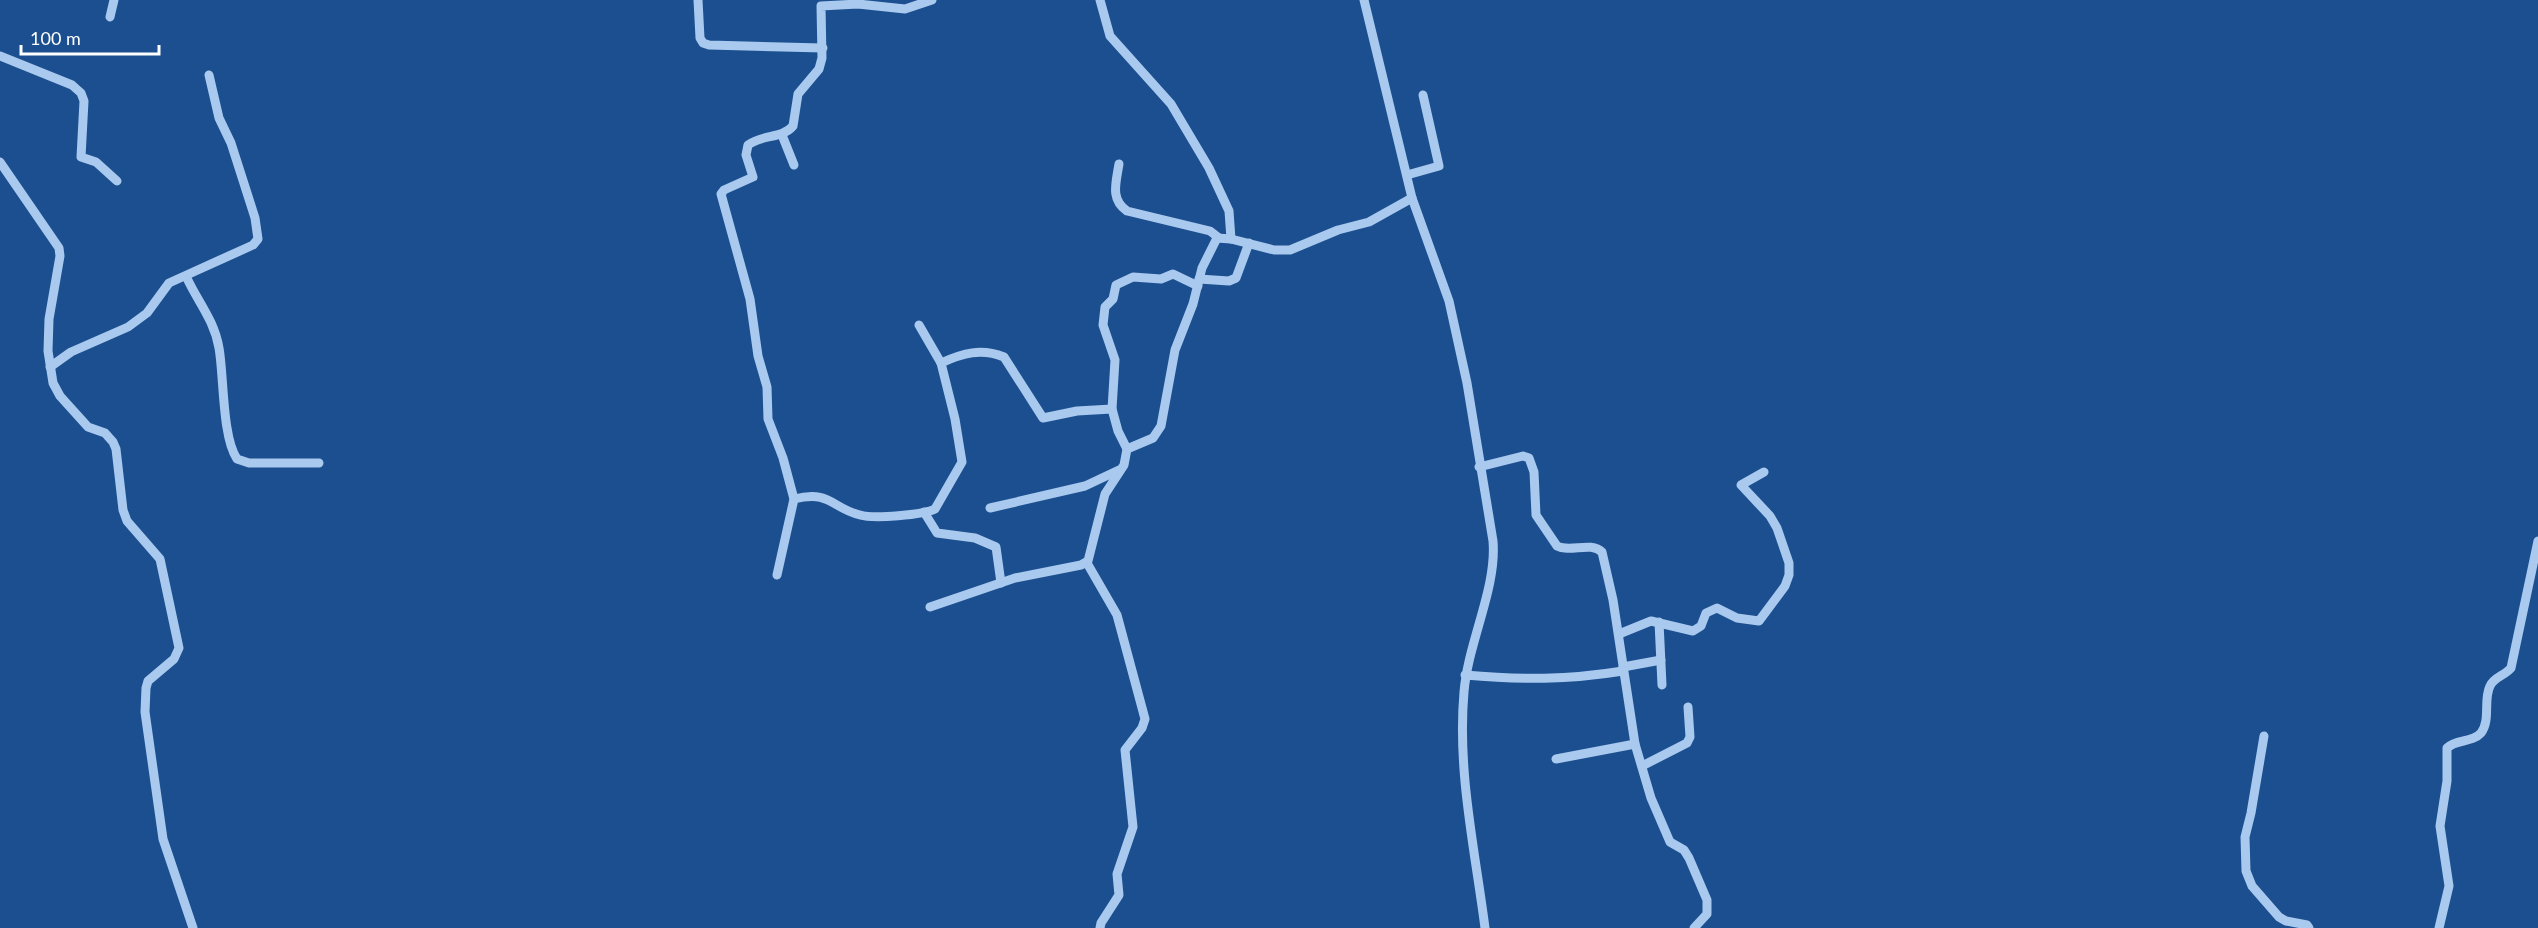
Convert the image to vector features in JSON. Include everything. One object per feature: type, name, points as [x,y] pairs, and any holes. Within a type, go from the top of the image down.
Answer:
[{"type":"street","points":[[110,17],[114,0]]},
{"type":"street","points":[[698,0],[700,38],[703,43],[823,48]]},
{"type":"street","points":[[777,575],[794,499],[783,458],[768,420],[767,387],[758,356],[750,299],[721,194],[724,190],[753,177],[746,155],[748,145],[767,137],[782,135],[793,126],[796,99],[819,69],[823,48],[820,10],[823,5],[858,4],[905,9],[932,0]]},
{"type":"street","points":[[1100,0],[1110,36],[1171,104],[1209,168],[1228,212],[1231,239]]},
{"type":"street","points":[[1364,0],[1412,198],[1449,301],[1467,383],[1492,536],[1494,558],[1466,675],[1462,718],[1464,772],[1485,928]]},
{"type":"street","points":[[0,56],[59,78],[81,93],[84,101],[81,157],[96,162],[117,181]]},
{"type":"street","points":[[50,367],[71,352],[128,327],[147,313],[169,283],[253,245],[258,239],[255,218],[231,143],[219,118],[209,75]]},
{"type":"street","points":[[1407,175],[1438,166],[1423,95]]},
{"type":"street","points":[[782,135],[794,165]]},
{"type":"street","points":[[0,162],[59,248],[60,256],[49,319],[48,351],[53,383],[60,396],[88,427],[105,433],[113,442],[123,510],[127,521],[160,559],[179,653],[148,681],[145,712],[163,839],[193,928]]},
{"type":"street","points":[[1119,164],[1115,197],[1119,206],[1127,212],[1210,231],[1219,238],[1274,250],[1290,250],[1338,230],[1369,222],[1412,198]]},
{"type":"street","points":[[1127,449],[1153,438],[1161,426],[1175,350],[1214,242],[1219,238]]},
{"type":"street","points":[[1087,563],[1095,543],[1105,494],[1126,460],[1127,449],[1112,409],[1114,360],[1103,321],[1105,307],[1113,299],[1116,285],[1133,277],[1161,279],[1173,274],[1198,283],[1229,281],[1236,278],[1249,243]]},
{"type":"street","points":[[186,276],[195,297],[204,307],[213,324],[219,348],[230,444],[237,459],[249,463],[319,463]]},
{"type":"street","points":[[794,499],[818,496],[861,516],[873,517],[932,511],[938,506],[962,462],[956,419],[941,363],[920,325]]},
{"type":"street","points":[[941,363],[973,351],[983,351],[1004,357],[1043,418],[1077,411],[1112,409]]},
{"type":"street","points":[[1479,467],[1523,456],[1529,458],[1534,472],[1536,514],[1557,546],[1593,548],[1602,552],[1619,634],[1635,744],[1651,798],[1670,842],[1686,852],[1707,900],[1707,914],[1694,928]]},
{"type":"street","points":[[990,508],[1085,486],[1122,468]]},
{"type":"street","points":[[1619,634],[1647,622],[1659,622],[1693,631],[1701,626],[1706,613],[1717,608],[1737,618],[1756,622],[1761,619],[1785,586],[1789,575],[1789,563],[1777,528],[1770,516],[1741,485],[1764,472]]},
{"type":"street","points":[[924,512],[937,533],[975,538],[996,547],[1001,583]]},
{"type":"street","points":[[2439,928],[2449,886],[2440,830],[2447,780],[2447,748],[2450,744],[2474,738],[2480,733],[2486,718],[2490,686],[2495,679],[2511,669],[2538,541]]},
{"type":"street","points":[[930,607],[1001,583],[1087,563]]},
{"type":"street","points":[[1087,563],[1117,615],[1145,719],[1142,728],[1125,750],[1124,760],[1133,828],[1117,874],[1119,895],[1100,928]]},
{"type":"street","points":[[1659,622],[1662,685]]},
{"type":"street","points":[[1466,675],[1536,680],[1585,677],[1660,660]]},
{"type":"street","points":[[1642,766],[1687,743],[1690,738],[1688,707]]},
{"type":"street","points":[[2264,736],[2245,837],[2246,871],[2252,886],[2279,916],[2286,921],[2307,925],[2308,928]]},
{"type":"street","points":[[1556,759],[1635,744]]}]
